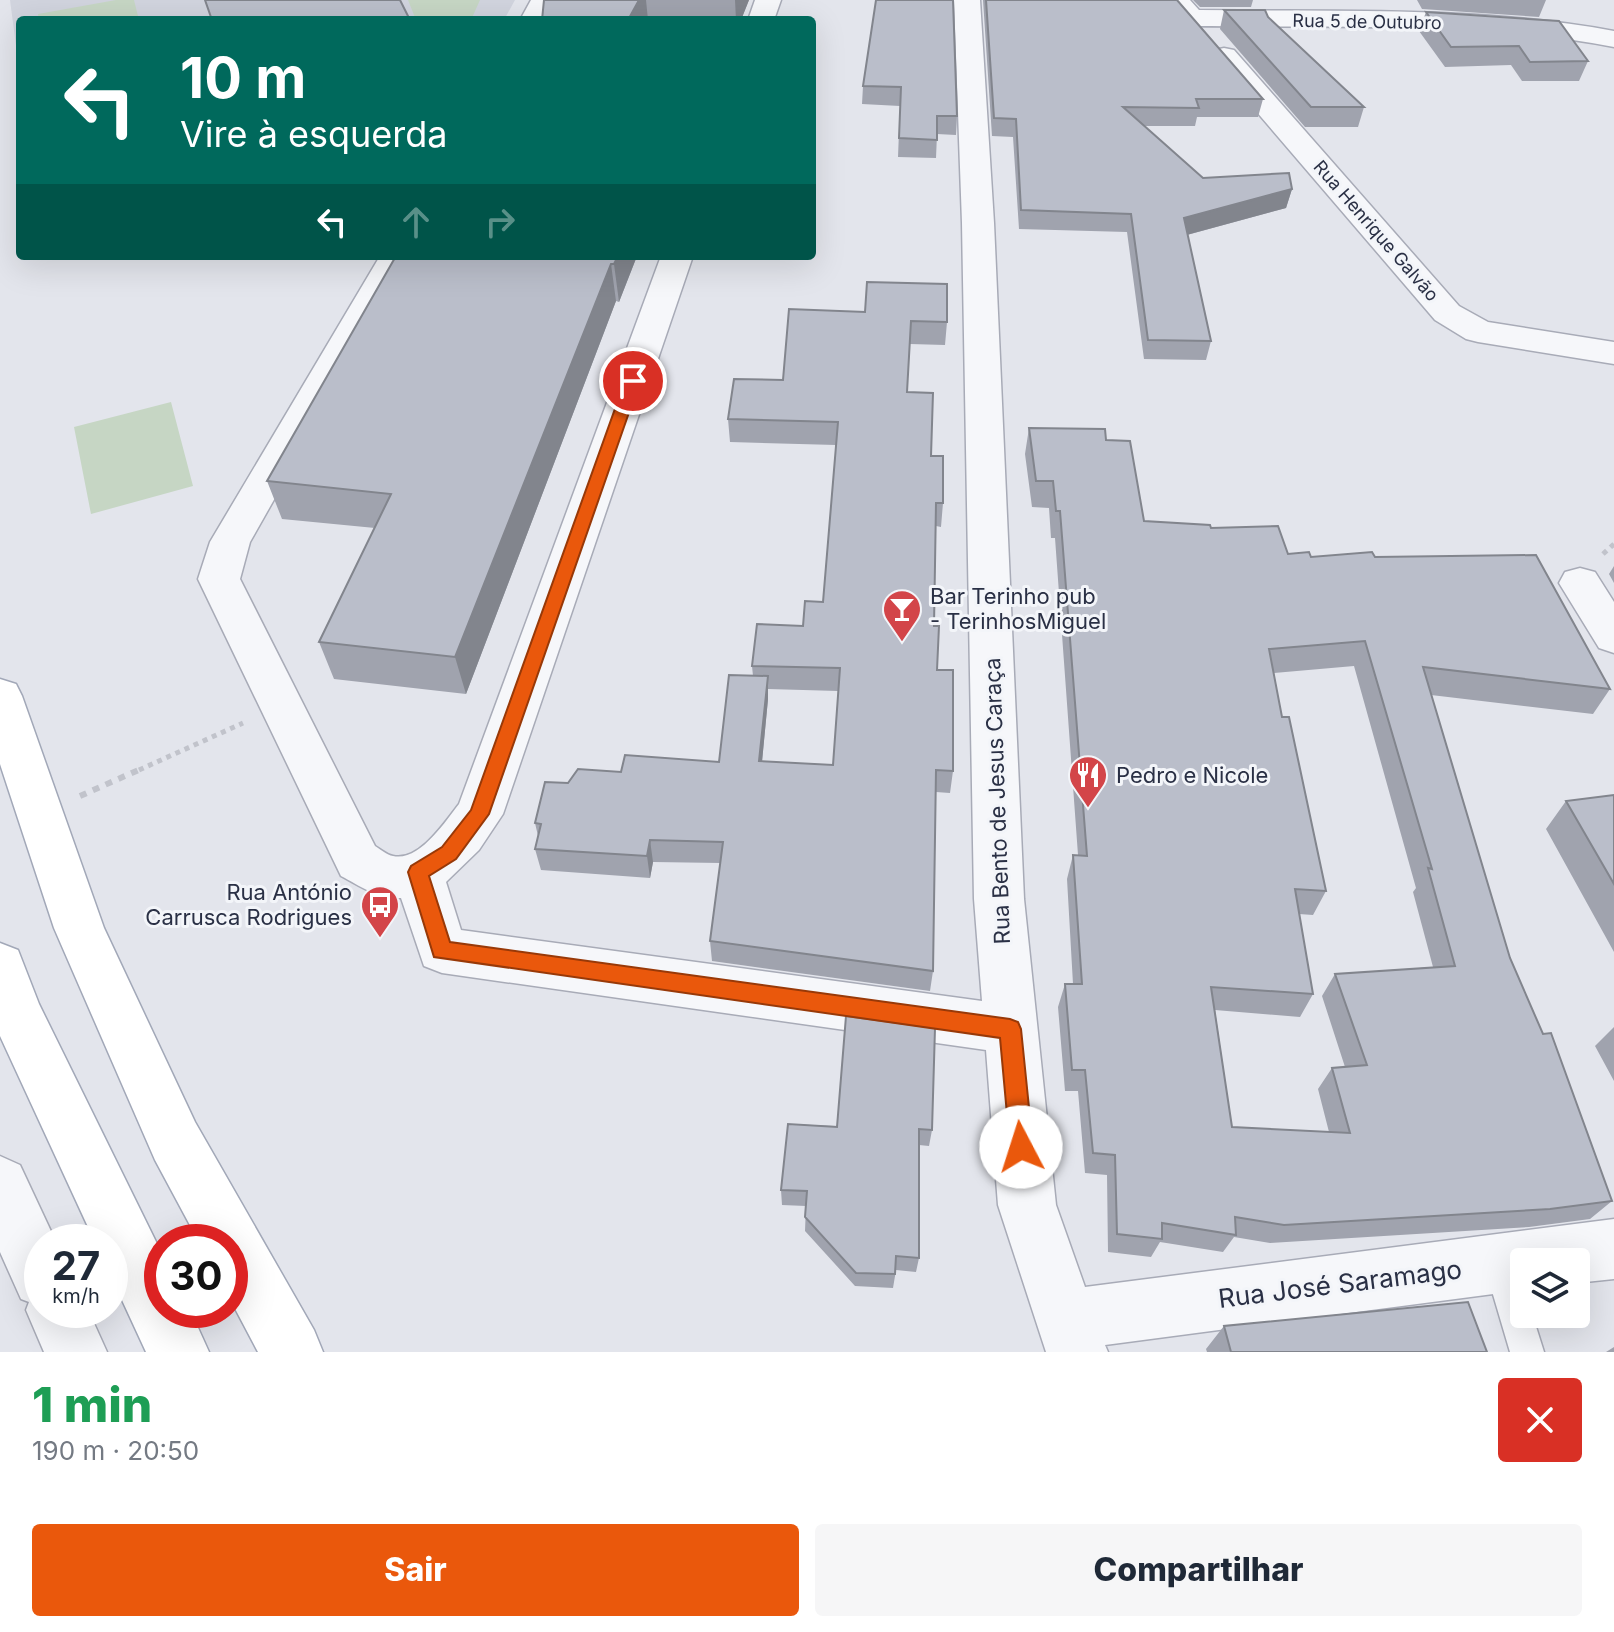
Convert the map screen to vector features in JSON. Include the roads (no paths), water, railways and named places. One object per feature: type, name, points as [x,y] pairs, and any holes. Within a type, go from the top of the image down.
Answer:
[{"type":"main road","points":[[0,696],[79,928],[175,1141],[292,1352]]},
{"type":"main road","points":[[0,966],[14,1009],[178,1352]]},
{"type":"street","name":"Rua Bento de Jesus Caraça","points":[[967,0],[978,223],[999,899],[1027,1205],[1071,1336]]},
{"type":"street","name":"Rua 5 de Outubro","points":[[1183,9],[1532,28],[1614,39]]},
{"type":"street","name":"Rua Henrique Galvão","points":[[1183,9],[1447,313],[1478,331],[1614,353]]},
{"type":"street","points":[[394,260],[230,542],[219,579],[358,861],[391,877],[418,872],[449,853],[479,814],[676,260]]},
{"type":"street","points":[[1580,583],[1614,637]]},
{"type":"street","points":[[418,872],[442,950],[1010,1029]]},
{"type":"street","points":[[0,1185],[24,1238]]},
{"type":"street","name":"Rua José Saramago","points":[[1071,1336],[1500,1264],[1614,1249]]},
{"type":"street","points":[[65,1328],[76,1352]]},
{"type":"lane","points":[[1500,1264],[1527,1352]]},
{"type":"place","name":"Bar Terinho pub - TerinhosMiguel","points":[[902,643]]},
{"type":"place","name":"Pedro e Nicole","points":[[1088,809]]},
{"type":"place","name":"Rua António Carrusca Rodrigues","points":[[380,939]]}]
